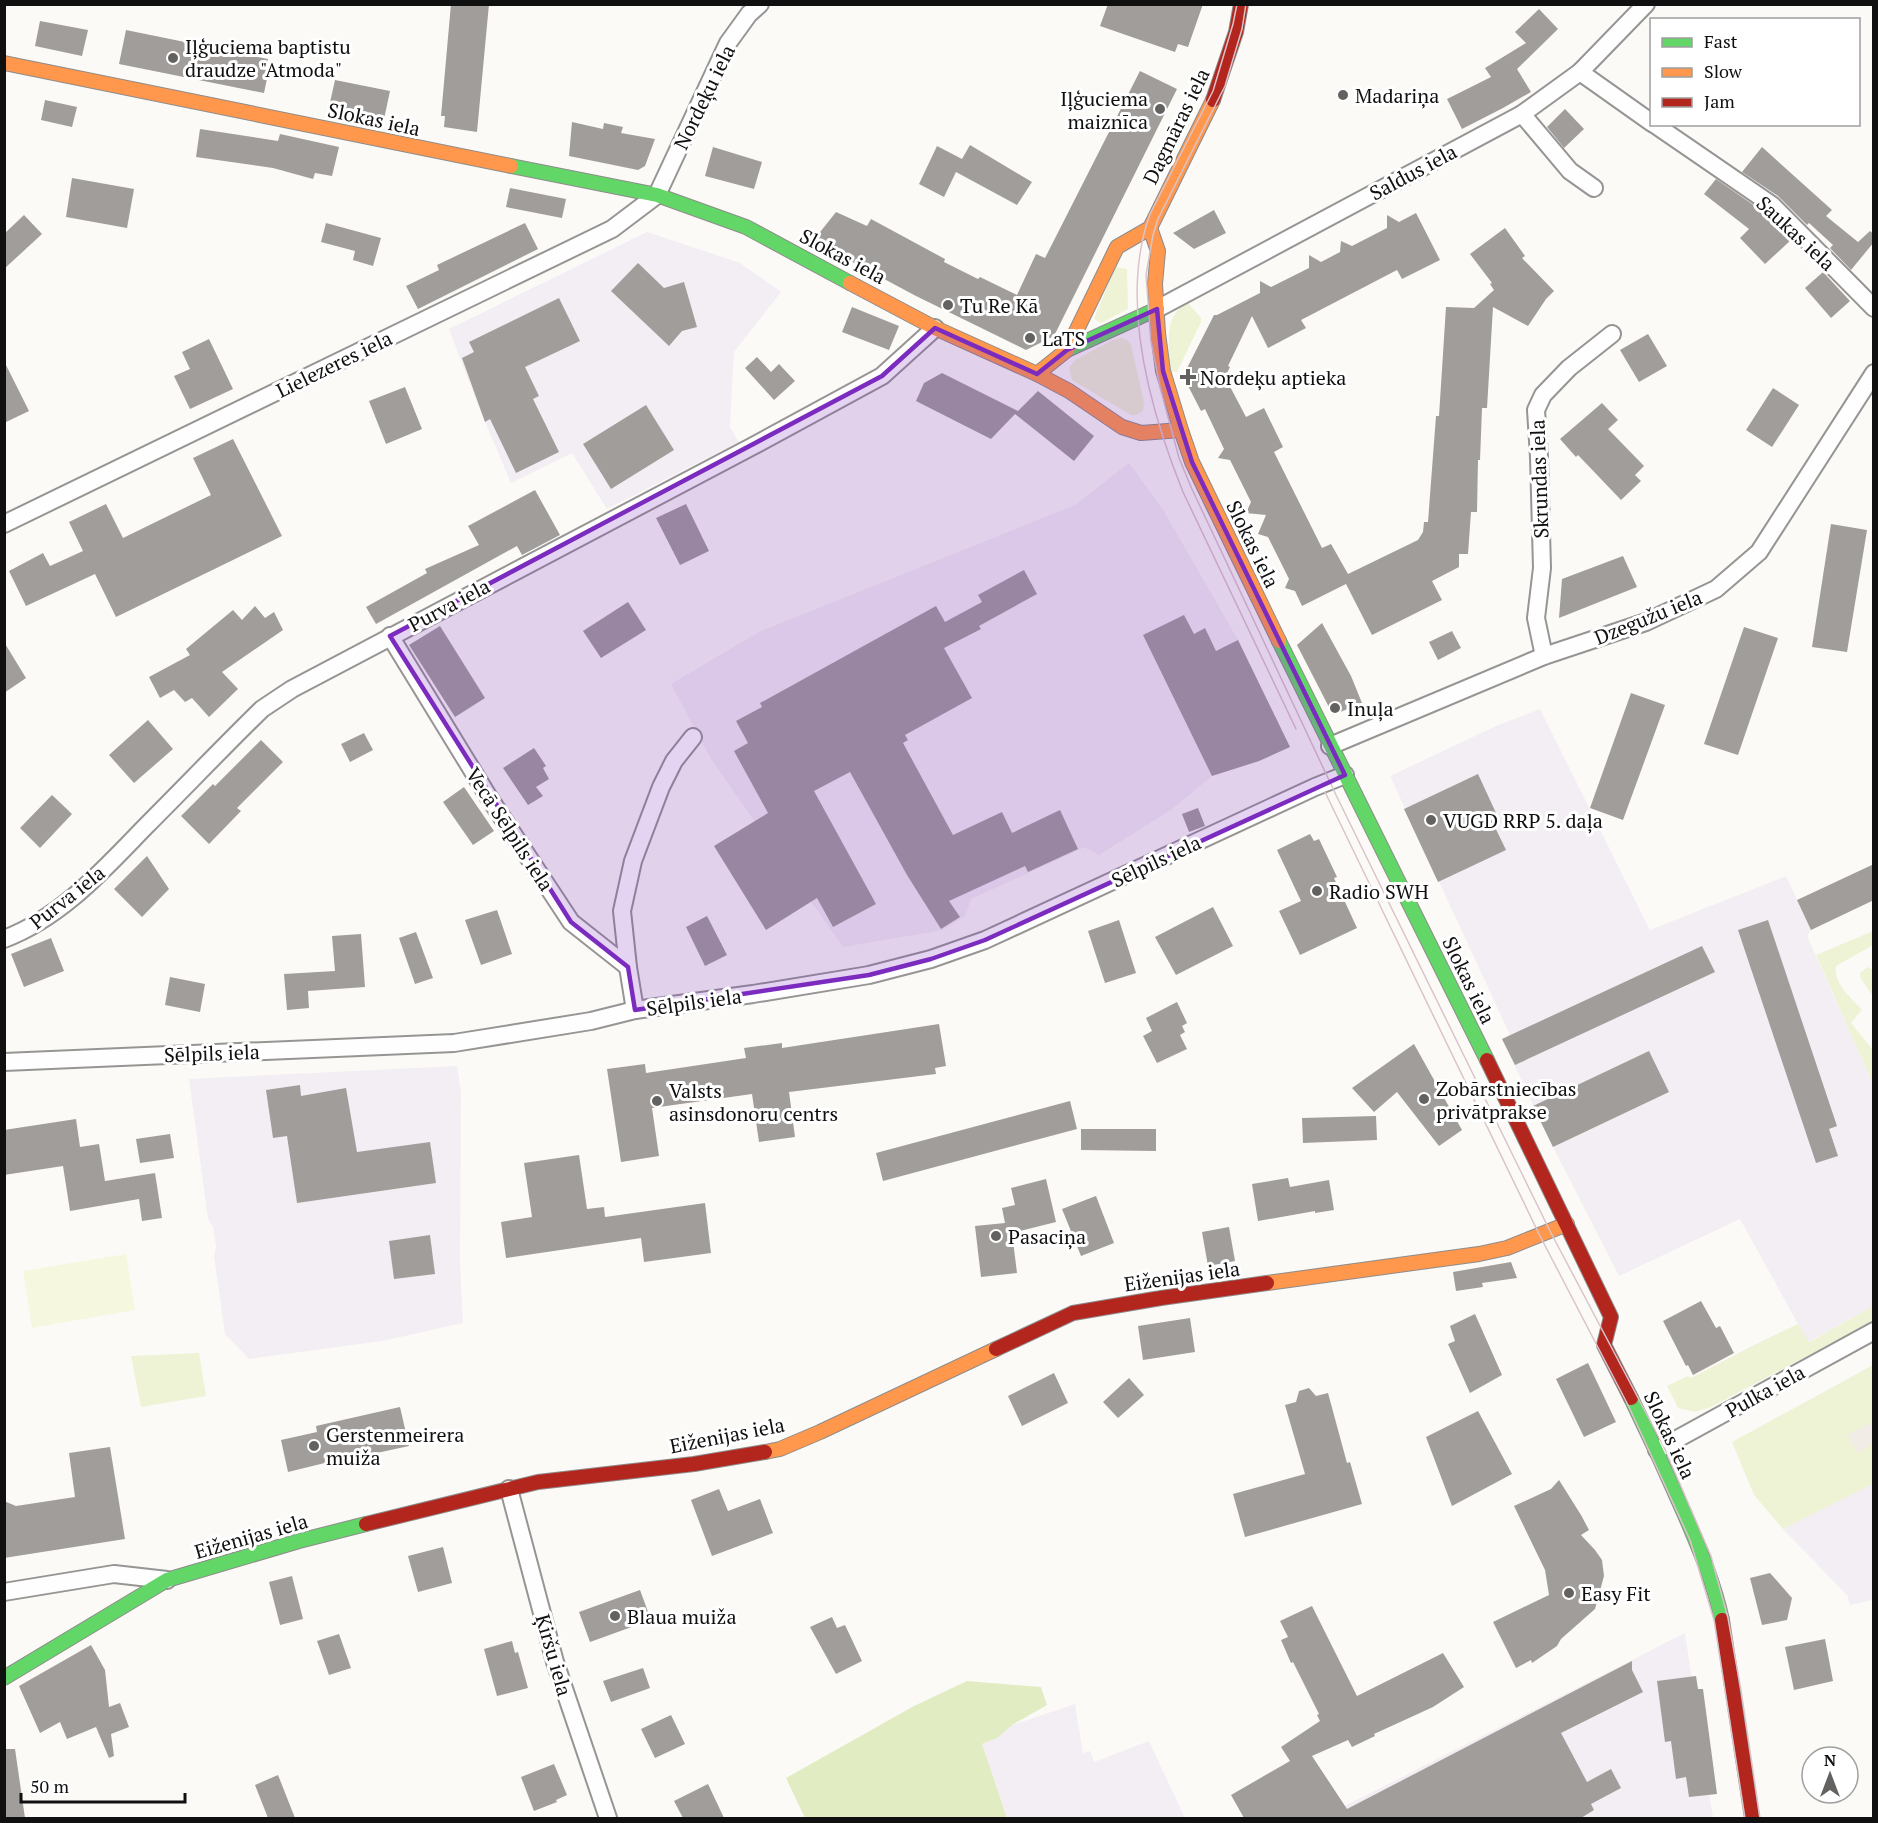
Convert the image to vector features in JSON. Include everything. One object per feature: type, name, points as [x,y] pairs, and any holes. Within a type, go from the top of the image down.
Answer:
[{"type":"street","name":"Nordeķu iela","points":[[657,195],[728,43],[749,14],[760,4]]},
{"type":"street","name":"Dagmāras iela","points":[[1150,228],[1217,92],[1236,32],[1241,4]]},
{"type":"street","name":"Saldus iela","points":[[1157,309],[1522,114],[1580,72],[1646,4]]},
{"type":"street","name":"Slokas iela","points":[[4,63],[657,195],[746,226],[935,328],[1069,391],[1122,427],[1141,433],[1181,430],[1201,481],[1611,1317],[1604,1345],[1657,1450],[1702,1555],[1722,1618],[1752,1818]]},
{"type":"street","name":"Saukas iela","points":[[1580,72],[1650,122]]},
{"type":"street","points":[[1522,114],[1570,171],[1594,188]]},
{"type":"street","name":"Saukas iela","points":[[1656,126],[1772,205],[1874,308]]},
{"type":"street","name":"Lielezeres iela","points":[[4,524],[612,229],[657,195]]},
{"type":"street","points":[[1067,350],[1117,247],[1150,228],[1158,251],[1155,266],[1163,371],[1181,430]]},
{"type":"street","points":[[1037,374],[1067,350],[1157,309]]},
{"type":"street","name":"Purva iela","points":[[4,939],[39,923],[70,900],[101,872],[262,709],[292,689],[882,376],[935,328]]},
{"type":"street","name":"Skrundas iela","points":[[1544,656],[1536,618],[1542,568],[1536,410],[1543,395],[1569,368],[1612,334]]},
{"type":"street","name":"Dzegužu iela","points":[[1330,746],[1544,656],[1646,622],[1716,589],[1759,552],[1874,373]]},
{"type":"street","name":"Vecā Sēlpils iela","points":[[390,636],[488,796],[571,922],[628,968]]},
{"type":"street","points":[[635,1010],[622,911],[633,861],[661,787],[674,761],[693,738]]},
{"type":"street","name":"Sēlpils iela","points":[[4,1062],[454,1043],[591,1021],[635,1010],[869,975],[931,959],[985,940],[1345,775]]},
{"type":"street","name":"Eiženijas iela","points":[[4,1678],[167,1580],[299,1541],[538,1482],[694,1464],[780,1449],[1062,1317],[1086,1310],[1479,1254],[1516,1245],[1567,1224]]},
{"type":"street","name":"Pulka iela","points":[[1657,1450],[1874,1331]]},
{"type":"street","name":"Ķiršu iela","points":[[509,1489],[555,1662],[608,1818]]},
{"type":"street","points":[[4,1592],[114,1574],[167,1580]]},
{"type":"highlighted area","points":[[1157,309],[1163,371],[1192,462],[1345,775],[985,940],[931,959],[869,975],[635,1010],[628,967],[571,922],[390,636],[882,376],[935,328],[1037,374],[1067,350]]},
{"type":"shaded area","points":[[647,232],[740,263],[781,292],[734,352],[730,427],[739,442],[607,509],[572,453],[511,483],[449,329]]},
{"type":"shaded area","points":[[1129,463],[1162,508],[1238,640],[1290,747],[1259,761],[1212,776],[1171,810],[1099,855],[1085,847],[971,899],[965,916],[943,930],[843,947],[711,759],[671,684],[759,632],[1075,505]]},
{"type":"shaded area","points":[[1540,709],[1650,930],[1786,876],[1811,930],[1807,936],[1873,1084],[1873,1306],[1808,1342],[1740,1219],[1619,1276],[1553,1147],[1502,1039],[1510,1035],[1390,776],[1496,726]]},
{"type":"shaded area","points":[[457,1066],[461,1092],[460,1264],[463,1323],[382,1341],[249,1359],[225,1334],[214,1256],[216,1247],[213,1227],[208,1219],[189,1079]]},
{"type":"shaded area","points":[[1870,1423],[1873,1430],[1873,1443],[1857,1453],[1847,1435]]},
{"type":"shaded area","points":[[1873,1484],[1873,1600],[1850,1605],[1847,1595],[1783,1529]]},
{"type":"shaded area","points":[[1685,1633],[1713,1818],[1321,1818]]},
{"type":"shaded area","points":[[1075,1704],[1083,1753],[1090,1751],[1094,1762],[1149,1741],[1185,1818],[1007,1818],[982,1744],[997,1738],[1012,1725]]},
{"type":"green space","points":[[1115,267],[1127,269],[1128,309],[1101,323],[1094,319]]},
{"type":"green space","points":[[1188,303],[1201,318],[1201,322],[1177,372],[1170,371],[1169,332],[1171,323],[1174,315]]},
{"type":"green space","points":[[1121,338],[1127,340],[1131,345],[1144,402],[1143,411],[1136,415],[1131,415],[1072,380],[1069,368],[1075,360]]},
{"type":"green space","points":[[1873,931],[1873,945],[1836,966],[1836,973],[1844,990],[1862,1010],[1851,1023],[1873,1050],[1873,1084],[1816,955]]},
{"type":"green space","points":[[1868,967],[1873,970],[1873,996],[1861,979],[1860,973]]},
{"type":"green space","points":[[126,1254],[135,1310],[32,1328],[23,1271]]},
{"type":"green space","points":[[1873,1306],[1873,1321],[1711,1407],[1695,1412],[1678,1408],[1667,1386],[1688,1376],[1691,1378],[1798,1324],[1809,1342]]},
{"type":"green space","points":[[199,1353],[206,1396],[141,1407],[131,1356]]},
{"type":"green space","points":[[1873,1365],[1873,1430],[1870,1423],[1857,1452],[1873,1443],[1873,1484],[1783,1529],[1754,1495],[1732,1442]]},
{"type":"green space","points":[[967,1681],[1041,1687],[1047,1705],[1012,1725],[997,1738],[982,1744],[1007,1818],[805,1818],[786,1778],[914,1706]]},
{"type":"building","points":[[451,4],[489,4],[477,132],[444,127],[445,116],[441,116]]},
{"type":"building","points":[[1108,4],[1203,4],[1188,47],[1178,44],[1175,52],[1100,26]]},
{"type":"building","points":[[1539,9],[1558,29],[1517,69],[1531,92],[1462,129],[1447,99],[1491,77],[1485,68],[1526,43],[1515,32]]},
{"type":"building","points":[[40,21],[88,30],[82,56],[35,46]]},
{"type":"building","name":"Iļģuciema baptistu draudze \"Atmoda\"","points":[[126,30],[268,59],[266,68],[269,69],[264,93],[119,64]]},
{"type":"building","points":[[1140,71],[1177,89],[1054,336],[1026,350],[916,296],[813,241],[836,212],[867,226],[871,219],[945,259],[944,262],[1017,295],[1036,254],[1045,258]]},
{"type":"building","points":[[335,80],[390,91],[384,119],[329,107]]},
{"type":"building","points":[[45,100],[77,107],[72,127],[41,120]]},
{"type":"building","points":[[1565,109],[1584,129],[1564,148],[1547,127]]},
{"type":"building","points":[[572,122],[603,129],[604,123],[623,127],[621,133],[655,139],[645,166],[638,170],[569,156]]},
{"type":"building","points":[[200,129],[278,141],[280,134],[339,147],[332,176],[315,173],[313,179],[273,168],[196,157]]},
{"type":"building","points":[[970,145],[1032,182],[1017,205],[956,172],[944,197],[919,184],[937,146],[962,159]]},
{"type":"building","points":[[713,147],[762,162],[754,189],[705,176]]},
{"type":"building","points":[[1762,147],[1832,210],[1826,216],[1858,242],[1870,231],[1874,234],[1874,242],[1851,270],[1830,248],[1833,245],[1809,223],[1807,225],[1778,196],[1742,172]]},
{"type":"building","points":[[72,178],[134,189],[127,228],[66,217]]},
{"type":"building","points":[[1716,179],[1765,213],[1791,240],[1765,264],[1740,238],[1749,229],[1704,194]]},
{"type":"building","points":[[510,188],[566,199],[562,218],[506,207]]},
{"type":"building","points":[[1214,210],[1226,233],[1194,249],[1173,233]]},
{"type":"building","points":[[1416,213],[1440,260],[1402,279],[1397,270],[1301,320],[1306,328],[1268,348],[1252,316],[1225,377],[1246,417],[1264,408],[1283,447],[1274,452],[1322,548],[1331,544],[1348,574],[1418,540],[1423,532],[1424,522],[1428,522],[1436,416],[1439,416],[1446,307],[1474,308],[1494,290],[1490,284],[1492,283],[1470,254],[1505,228],[1525,256],[1522,258],[1554,291],[1528,326],[1493,307],[1487,408],[1482,408],[1477,512],[1471,512],[1468,554],[1459,554],[1459,567],[1432,581],[1442,600],[1372,635],[1346,584],[1302,606],[1295,591],[1285,588],[1289,579],[1268,537],[1258,534],[1266,515],[1246,513],[1251,502],[1230,460],[1218,458],[1224,449],[1205,409],[1201,411],[1183,376],[1214,315],[1260,293],[1260,281],[1271,287],[1309,268],[1309,255],[1321,262],[1340,252],[1341,241],[1352,246],[1387,228],[1387,215],[1399,222]]},
{"type":"building","points":[[24,215],[42,234],[4,269],[4,234]]},
{"type":"building","points":[[326,223],[381,238],[373,266],[353,260],[355,251],[321,242]]},
{"type":"building","points":[[525,223],[538,249],[418,309],[406,286],[439,270],[437,265]]},
{"type":"building","points":[[638,263],[664,288],[684,282],[697,327],[682,331],[669,346],[611,291]]},
{"type":"building","points":[[1823,272],[1850,301],[1831,318],[1805,288]]},
{"type":"building","points":[[559,298],[580,341],[525,367],[539,396],[533,399],[559,452],[516,473],[490,419],[485,422],[462,358],[474,352],[469,342]]},
{"type":"building","points":[[852,307],[899,326],[889,350],[842,332]]},
{"type":"building","points":[[1648,334],[1667,366],[1639,382],[1620,350]]},
{"type":"building","points":[[209,339],[233,389],[190,409],[174,376],[190,369],[182,352]]},
{"type":"building","points":[[757,357],[771,372],[779,364],[795,381],[774,400],[745,368]]},
{"type":"building","points":[[4,361],[29,411],[4,423]]},
{"type":"building","points":[[942,373],[1018,411],[1038,391],[1094,436],[1074,461],[1015,414],[991,439],[916,401],[924,383]]},
{"type":"building","points":[[405,387],[422,429],[386,444],[369,401]]},
{"type":"building","points":[[1773,388],[1799,405],[1772,447],[1746,430]]},
{"type":"building","points":[[1602,403],[1618,420],[1608,429],[1644,466],[1635,475],[1641,481],[1621,500],[1560,439]]},
{"type":"building","points":[[646,405],[674,450],[611,489],[583,444]]},
{"type":"building","points":[[233,439],[282,536],[116,617],[95,574],[26,606],[9,571],[43,553],[50,566],[83,551],[69,522],[106,504],[123,538],[211,495],[193,458]]},
{"type":"building","points":[[535,490],[560,535],[522,555],[517,546],[376,624],[366,607],[427,573],[425,569],[479,545],[468,526]]},
{"type":"building","points":[[686,504],[709,551],[680,565],[656,518]]},
{"type":"building","points":[[1831,524],[1867,530],[1847,652],[1812,647]]},
{"type":"building","points":[[1623,556],[1637,587],[1559,618],[1562,579]]},
{"type":"building","points":[[1024,570],[1037,594],[979,626],[981,629],[944,648],[972,698],[905,735],[908,740],[903,743],[953,835],[1002,812],[1012,833],[1060,810],[1078,849],[1028,872],[1025,866],[949,901],[960,917],[941,929],[907,875],[850,772],[814,791],[876,904],[833,927],[817,898],[766,930],[714,846],[768,813],[734,751],[748,743],[736,721],[762,707],[760,703],[936,606],[945,622],[982,602],[978,595]]},
{"type":"building","points":[[628,602],[646,630],[601,658],[583,631]]},
{"type":"building","points":[[255,606],[265,618],[274,612],[283,630],[222,672],[238,689],[209,717],[192,698],[185,702],[174,690],[160,698],[149,677],[190,655],[186,649],[233,610],[242,620]]},
{"type":"building","points":[[1184,615],[1194,634],[1205,628],[1216,651],[1238,640],[1290,747],[1259,761],[1212,776],[1143,635]]},
{"type":"building","points":[[1322,623],[1351,676],[1362,703],[1333,715],[1297,645]]},
{"type":"building","points":[[440,626],[485,698],[455,717],[409,645]]},
{"type":"building","points":[[1744,627],[1778,638],[1738,755],[1704,744]]},
{"type":"building","points":[[1452,631],[1461,648],[1438,660],[1429,642]]},
{"type":"building","points":[[4,642],[26,678],[4,693]]},
{"type":"building","points":[[1631,693],[1665,705],[1623,820],[1590,808]]},
{"type":"building","points":[[148,720],[173,749],[134,783],[109,755]]},
{"type":"building","points":[[364,733],[373,750],[350,762],[341,744]]},
{"type":"building","points":[[261,740],[283,762],[237,808],[241,811],[209,844],[181,816]]},
{"type":"building","points":[[534,748],[546,766],[543,768],[549,779],[536,787],[543,796],[528,805],[503,768]]},
{"type":"building","points":[[1478,774],[1496,813],[1489,815],[1506,850],[1438,882],[1404,809]]},
{"type":"building","points":[[464,787],[494,831],[473,845],[443,802]]},
{"type":"building","points":[[52,795],[72,814],[40,848],[20,828]]},
{"type":"building","points":[[1198,808],[1205,826],[1189,832],[1182,814]]},
{"type":"building","name":"Radio SWH","points":[[1310,834],[1314,841],[1319,839],[1357,928],[1300,955],[1279,911],[1301,901],[1277,850]]},
{"type":"building","points":[[147,856],[169,889],[142,917],[114,889]]},
{"type":"building","points":[[1874,864],[1874,900],[1811,930],[1797,900]]},
{"type":"building","points":[[1213,907],[1233,946],[1176,975],[1155,937]]},
{"type":"building","points":[[497,910],[512,954],[481,965],[465,920]]},
{"type":"building","points":[[707,916],[727,955],[705,966],[686,927]]},
{"type":"building","points":[[1119,920],[1136,973],[1105,983],[1088,931]]},
{"type":"building","points":[[1768,920],[1837,1126],[1829,1129],[1838,1156],[1816,1163],[1738,930]]},
{"type":"building","points":[[416,932],[433,978],[415,984],[399,938]]},
{"type":"building","points":[[361,934],[365,987],[308,991],[309,1008],[287,1010],[284,974],[335,971],[332,936]]},
{"type":"building","points":[[51,938],[64,971],[24,987],[11,954]]},
{"type":"building","points":[[1702,946],[1715,972],[1515,1065],[1502,1039]]},
{"type":"building","points":[[170,977],[205,984],[200,1012],[165,1005]]},
{"type":"building","points":[[1177,1002],[1187,1023],[1182,1026],[1185,1032],[1180,1035],[1187,1049],[1157,1063],[1143,1036],[1152,1031],[1146,1018]]},
{"type":"building","points":[[939,1024],[946,1066],[935,1068],[936,1074],[789,1092],[795,1137],[759,1142],[752,1094],[652,1108],[659,1156],[621,1162],[607,1069],[645,1064],[646,1073],[746,1058],[744,1048],[782,1043],[782,1048]]},
{"type":"building","name":"Zobārstniecības privātprakse","points":[[1414,1044],[1462,1130],[1439,1146],[1397,1092],[1374,1112],[1352,1088]]},
{"type":"building","points":[[1649,1051],[1669,1092],[1553,1147],[1533,1106]]},
{"type":"building","points":[[300,1085],[301,1096],[346,1088],[357,1152],[430,1142],[436,1183],[297,1203],[287,1136],[273,1138],[266,1090]]},
{"type":"building","points":[[1070,1101],[1077,1129],[883,1181],[876,1153]]},
{"type":"building","points":[[1376,1116],[1377,1140],[1303,1143],[1302,1118]]},
{"type":"building","points":[[76,1119],[80,1147],[99,1144],[105,1181],[155,1173],[162,1218],[142,1221],[139,1199],[70,1211],[63,1166],[4,1175],[4,1130]]},
{"type":"building","points":[[1081,1129],[1156,1129],[1156,1151],[1081,1150]]},
{"type":"building","points":[[170,1134],[174,1158],[140,1163],[136,1139]]},
{"type":"building","points":[[579,1155],[587,1209],[604,1207],[605,1217],[705,1203],[711,1253],[644,1262],[641,1238],[506,1258],[501,1222],[532,1217],[524,1163]]},
{"type":"building","points":[[1288,1178],[1290,1187],[1329,1180],[1334,1210],[1258,1221],[1252,1184]]},
{"type":"building","points":[[1046,1179],[1056,1222],[1012,1233],[1017,1273],[981,1277],[975,1226],[1005,1223],[1002,1208],[1015,1205],[1011,1188]]},
{"type":"building","points":[[1096,1196],[1114,1243],[1081,1256],[1062,1209]]},
{"type":"building","points":[[1229,1227],[1235,1261],[1208,1266],[1202,1232]]},
{"type":"building","points":[[430,1235],[435,1274],[394,1279],[389,1241]]},
{"type":"building","points":[[1511,1262],[1517,1278],[1482,1283],[1483,1287],[1456,1291],[1453,1272]]},
{"type":"building","points":[[1701,1301],[1716,1328],[1720,1326],[1734,1353],[1693,1375],[1663,1321]]},
{"type":"building","points":[[1475,1314],[1502,1375],[1470,1393],[1448,1344],[1455,1341],[1450,1326]]},
{"type":"building","points":[[1190,1318],[1195,1352],[1143,1360],[1138,1326]]},
{"type":"building","points":[[1588,1363],[1616,1422],[1584,1437],[1556,1379]]},
{"type":"building","points":[[1054,1373],[1068,1403],[1022,1426],[1008,1396]]},
{"type":"building","points":[[1129,1378],[1144,1395],[1118,1418],[1103,1402]]},
{"type":"building","points":[[1309,1388],[1316,1396],[1328,1393],[1347,1463],[1350,1462],[1362,1504],[1245,1537],[1233,1494],[1305,1474],[1285,1405],[1296,1402],[1299,1391]]},
{"type":"building","points":[[400,1407],[409,1446],[349,1459],[349,1457],[288,1472],[281,1440],[317,1432],[316,1426]]},
{"type":"building","points":[[1478,1411],[1512,1474],[1452,1506],[1426,1437]]},
{"type":"building","points":[[110,1447],[125,1539],[4,1558],[4,1501],[16,1506],[75,1497],[69,1453]]},
{"type":"building","points":[[1559,1480],[1589,1530],[1581,1535],[1602,1560],[1604,1576],[1595,1609],[1561,1639],[1557,1646],[1532,1663],[1531,1660],[1516,1668],[1493,1622],[1549,1595],[1545,1570],[1514,1506],[1551,1489]]},
{"type":"building","points":[[719,1489],[728,1511],[760,1499],[773,1533],[712,1556],[691,1500]]},
{"type":"building","points":[[443,1547],[452,1583],[418,1592],[408,1556]]},
{"type":"building","points":[[1770,1573],[1792,1598],[1787,1620],[1762,1625],[1750,1578]]},
{"type":"building","points":[[292,1576],[303,1619],[280,1625],[269,1582]]},
{"type":"building","name":"Blaua muiža","points":[[640,1590],[651,1620],[590,1642],[579,1612]]},
{"type":"building","points":[[1312,1606],[1357,1696],[1443,1653],[1464,1687],[1433,1707],[1374,1734],[1375,1736],[1352,1747],[1348,1740],[1312,1756],[1347,1809],[1632,1661],[1632,1670],[1643,1692],[1561,1733],[1587,1782],[1611,1769],[1621,1788],[1591,1804],[1594,1810],[1581,1818],[1244,1818],[1231,1795],[1290,1761],[1281,1747],[1320,1721],[1317,1715],[1319,1714],[1281,1640],[1288,1637],[1280,1621]]},
{"type":"building","points":[[832,1617],[837,1628],[845,1625],[862,1661],[836,1674],[810,1627]]},
{"type":"building","points":[[339,1634],[351,1668],[329,1675],[317,1641]]},
{"type":"building","points":[[1825,1639],[1833,1681],[1794,1690],[1785,1647]]},
{"type":"building","points":[[512,1641],[515,1653],[518,1652],[528,1688],[497,1696],[484,1649]]},
{"type":"building","points":[[91,1645],[105,1670],[109,1707],[120,1703],[129,1727],[111,1734],[114,1756],[109,1758],[96,1727],[67,1739],[60,1722],[40,1733],[19,1686]]},
{"type":"building","points":[[643,1668],[650,1688],[611,1702],[603,1681]]},
{"type":"building","points":[[1696,1676],[1698,1689],[1703,1689],[1717,1794],[1689,1797],[1686,1777],[1676,1779],[1671,1741],[1665,1742],[1657,1681]]},
{"type":"building","points":[[671,1715],[685,1744],[655,1758],[641,1729]]},
{"type":"building","points":[[4,1749],[15,1749],[25,1818],[4,1818]]},
{"type":"building","points":[[554,1764],[567,1795],[556,1800],[557,1802],[534,1811],[521,1777]]},
{"type":"building","points":[[278,1775],[295,1818],[268,1818],[255,1785]]},
{"type":"building","points":[[708,1784],[724,1818],[683,1818],[674,1801]]},
{"type":"tram line","points":[[1237,4],[1213,91],[1150,214],[1141,247],[1137,282],[1138,318],[1142,354],[1150,391],[1183,492],[1296,729]]},
{"type":"tram line","points":[[1246,4],[1242,29],[1225,86],[1158,219],[1146,275],[1151,341],[1160,387],[1179,458],[1336,795],[1550,1231],[1664,1447],[1711,1556],[1728,1618],[1760,1818]]},
{"type":"tram line","points":[[1325,792],[1540,1236],[1629,1407],[1690,1540],[1714,1620],[1745,1818]]},
{"type":"traffic: fast","points":[[511,166],[657,195],[746,227],[850,283]]},
{"type":"traffic: fast","points":[[1067,350],[1157,309]]},
{"type":"traffic: fast","points":[[1279,641],[1487,1060]]},
{"type":"traffic: fast","points":[[1631,1398],[1696,1541],[1711,1580],[1722,1620]]},
{"type":"traffic: fast","points":[[4,1678],[167,1580],[366,1524]]},
{"type":"traffic: slow","points":[[4,63],[511,166]]},
{"type":"traffic: slow","points":[[1037,374],[1067,350],[1117,247],[1150,228],[1213,100]]},
{"type":"traffic: slow","points":[[1150,228],[1158,251],[1155,284],[1163,371],[1181,430],[1192,462],[1279,641]]},
{"type":"traffic: slow","points":[[850,283],[935,328],[1037,374],[1069,391],[1122,427],[1141,433],[1181,430]]},
{"type":"traffic: slow","points":[[1267,1283],[1479,1254],[1507,1248],[1567,1224]]},
{"type":"traffic: slow","points":[[765,1452],[780,1449],[820,1432],[996,1349]]},
{"type":"traffic: jam","points":[[1213,100],[1236,32],[1241,4]]},
{"type":"traffic: jam","points":[[1487,1060],[1611,1317],[1604,1345],[1631,1398]]},
{"type":"traffic: jam","points":[[996,1349],[1073,1313],[1267,1283]]},
{"type":"traffic: jam","points":[[366,1524],[538,1482],[694,1464],[765,1452]]},
{"type":"traffic: jam","points":[[1722,1620],[1752,1818]]},
{"type":"place","name":"Iļģuciema baptistu draudze \"Atmoda\"","points":[[173,58]]},
{"type":"place","name":"Madariņa","points":[[1343,95]]},
{"type":"place","name":"Iļģuciema maiznīca","points":[[1160,109]]},
{"type":"place","name":"Tu Re Kā","points":[[948,305]]},
{"type":"place","name":"LaTS","points":[[1030,338]]},
{"type":"place","name":"Nordeķu aptieka","points":[[1188,377]]},
{"type":"place","name":"Inuļa","points":[[1335,708]]},
{"type":"place","name":"VUGD RRP 5. daļa","points":[[1431,820]]},
{"type":"place","name":"Radio SWH","points":[[1317,891]]},
{"type":"place","name":"Zobārstniecības privātprakse","points":[[1424,1099]]},
{"type":"place","name":"Valsts asinsdonoru centrs","points":[[657,1101]]},
{"type":"place","name":"Pasaciņa","points":[[996,1236]]},
{"type":"place","name":"Gerstenmeirera muiža","points":[[314,1446]]},
{"type":"place","name":"Easy Fit","points":[[1569,1593]]},
{"type":"place","name":"Blaua muiža","points":[[615,1616]]}]
